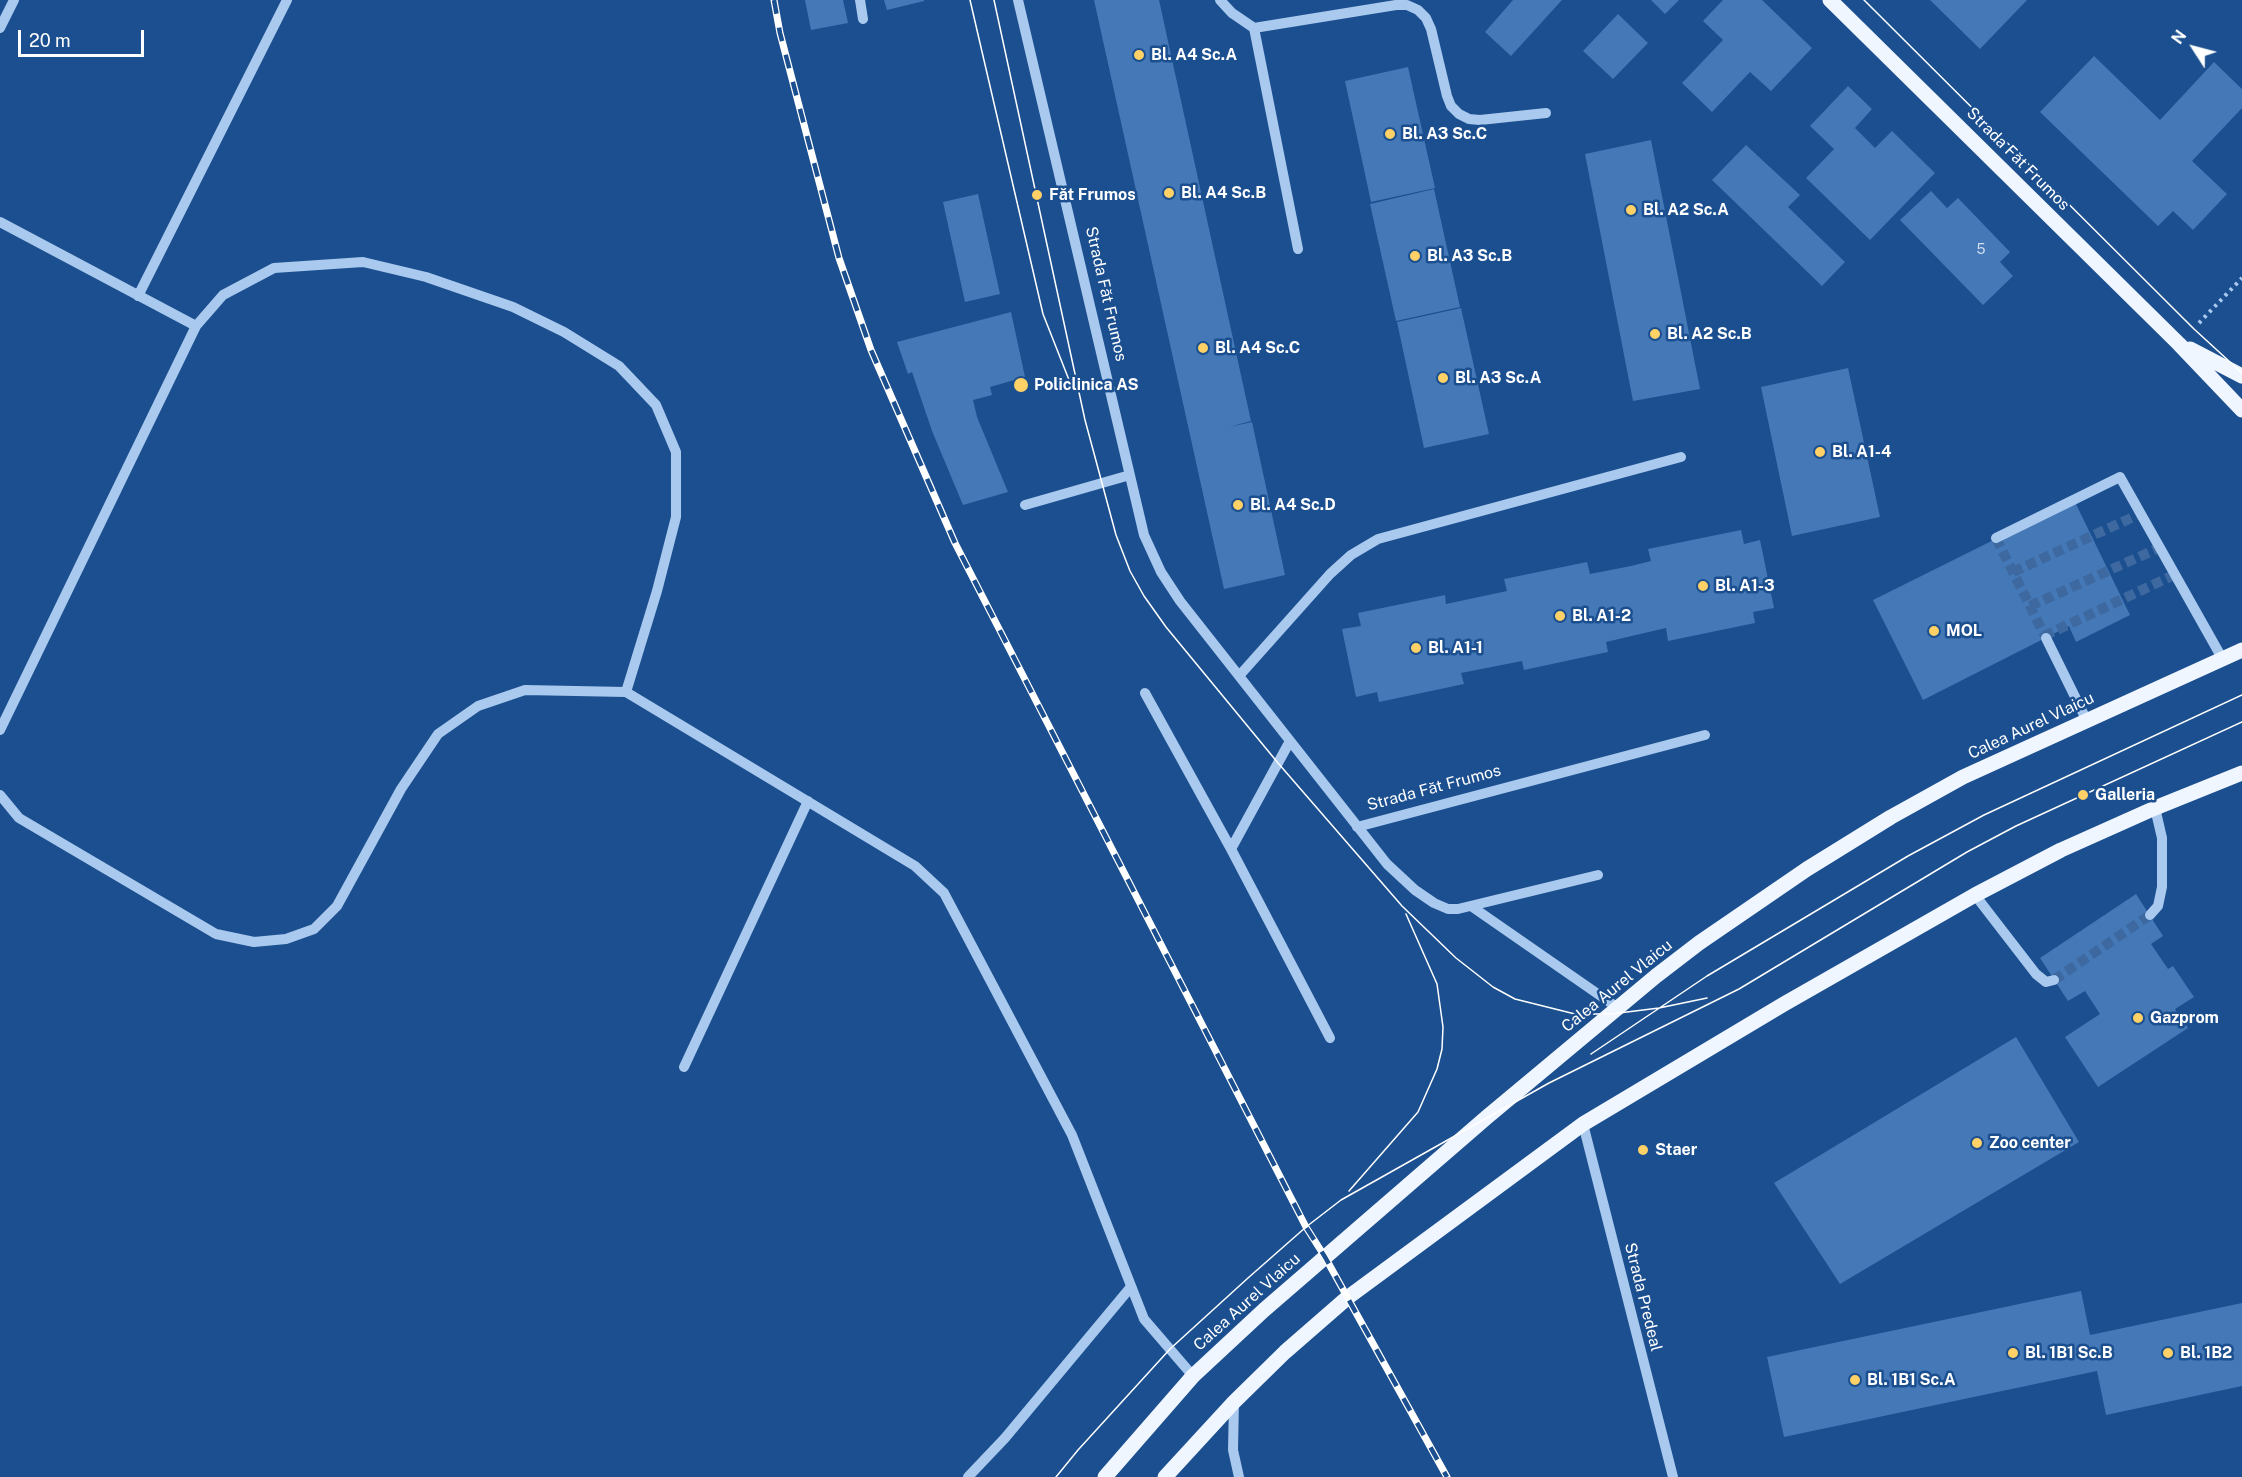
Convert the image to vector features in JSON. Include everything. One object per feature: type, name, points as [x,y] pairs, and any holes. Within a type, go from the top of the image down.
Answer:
[{"type":"main road","name":"Strada Făt Frumos","points":[[1830,0],[2180,344],[2242,410]]},
{"type":"main road","name":"Strada Făt Frumos","points":[[2180,344],[2242,376]]},
{"type":"main road","name":"Calea Aurel Vlaicu","points":[[1105,1477],[1193,1376],[1325,1257],[1618,1008],[1699,943],[1807,869],[1963,777],[2086,719],[2242,650]]},
{"type":"main road","points":[[1165,1477],[1234,1402],[1285,1352],[1347,1298],[1582,1124],[1975,895],[2061,850],[2242,773]]},
{"type":"street","points":[[0,28],[14,0]]},
{"type":"street","points":[[138,296],[287,0]]},
{"type":"street","points":[[860,0],[863,18]]},
{"type":"street","name":"Strada Făt Frumos","points":[[1018,0],[1144,535],[1161,572],[1180,601],[1357,827],[1705,735]]},
{"type":"street","points":[[1220,0],[1232,13],[1254,28],[1396,5],[1407,6],[1418,10],[1426,18],[1431,29],[1447,96],[1451,106],[1459,114],[1469,119],[1480,120],[1546,114]]},
{"type":"street","points":[[1254,28],[1298,249]]},
{"type":"street","points":[[0,222],[196,327]]},
{"type":"street","points":[[0,730],[196,327],[223,295],[274,268],[363,262],[426,277],[513,307],[564,332],[619,366],[656,405],[676,452],[676,517],[657,591],[626,692]]},
{"type":"street","points":[[1239,676],[1337,567],[1351,555],[1378,539],[1681,457]]},
{"type":"street","points":[[1024,505],[1130,475]]},
{"type":"street","points":[[1996,538],[2120,477],[2222,658]]},
{"type":"street","points":[[2046,638],[2086,719]]},
{"type":"street","points":[[0,795],[19,818],[216,934],[254,942],[286,939],[314,929],[337,906],[401,789],[438,734],[478,706],[525,690],[626,692],[915,866],[944,893],[1072,1135],[1144,1319],[1193,1376]]},
{"type":"street","points":[[1145,693],[1231,849],[1330,1038]]},
{"type":"street","points":[[1231,849],[1290,741]]},
{"type":"street","points":[[684,1067],[808,801]]},
{"type":"street","points":[[2151,915],[2158,906],[2163,887],[2162,838],[2156,808]]},
{"type":"street","points":[[1357,827],[1388,864],[1414,890],[1448,909],[1470,906],[1598,875]]},
{"type":"street","points":[[1975,895],[2036,974],[2046,982],[2054,980]]},
{"type":"street","points":[[1470,906],[1618,1008]]},
{"type":"street","name":"Strada Predeal","points":[[1582,1124],[1673,1477]]},
{"type":"street","points":[[968,1477],[1028,1411],[1130,1288]]},
{"type":"street","points":[[1234,1402],[1233,1450],[1239,1477]]},
{"type":"path","points":[[2180,344],[2242,278]]},
{"type":"building","points":[[805,0],[843,0],[848,23],[811,30]]},
{"type":"building","points":[[884,0],[924,0],[924,1],[887,10]]},
{"type":"building","points":[[1094,0],[1159,0],[1251,421],[1229,427],[1252,422],[1285,575],[1224,589]]},
{"type":"building","points":[[1513,0],[1562,0],[1511,56],[1485,32]]},
{"type":"building","points":[[1651,0],[1679,0],[1665,14]]},
{"type":"building","points":[[1723,0],[1762,0],[1812,48],[1771,91],[1750,72],[1712,112],[1682,83],[1723,40],[1703,21]]},
{"type":"building","points":[[1930,0],[2027,0],[1980,49]]},
{"type":"building","points":[[1618,14],[1648,43],[1613,79],[1583,51]]},
{"type":"building","points":[[2094,56],[2160,120],[2214,62],[2242,89],[2242,108],[2192,161],[2227,194],[2193,230],[2173,211],[2158,226],[2040,112]]},
{"type":"building","name":"Bl. A3 Sc.C","points":[[1408,67],[1435,188],[1371,202],[1345,81]]},
{"type":"building","points":[[1848,86],[1872,109],[1855,128],[1875,148],[1892,131],[1935,173],[1870,240],[1806,178],[1834,149],[1810,126]]},
{"type":"building","points":[[1651,140],[1700,389],[1633,401],[1585,154]]},
{"type":"building","points":[[1746,145],[1800,195],[1788,207],[1845,262],[1822,286],[1712,180]]},
{"type":"building","name":"Bl. A3 Sc.B","points":[[1434,189],[1460,307],[1396,321],[1370,204]]},
{"type":"building","points":[[1931,191],[1947,208],[1958,198],[2010,252],[2000,262],[2013,276],[1983,305],[1900,220]]},
{"type":"building","points":[[978,194],[1000,294],[965,302],[943,202]]},
{"type":"building","name":"Bl. A3 Sc.A","points":[[1461,308],[1489,434],[1424,448],[1397,322]]},
{"type":"building","points":[[1011,312],[1025,377],[990,387],[992,395],[973,400],[977,417],[1008,492],[963,505],[932,431],[912,372],[908,374],[897,342]]},
{"type":"building","name":"Bl. A1-4","points":[[1848,368],[1880,517],[1792,536],[1761,387]]},
{"type":"building","points":[[2074,500],[2130,615],[2076,642],[2069,626],[1923,700],[1873,600]]},
{"type":"building","points":[[1741,530],[1744,544],[1760,540],[1774,608],[1753,612],[1755,623],[1668,641],[1666,628],[1606,642],[1608,652],[1524,670],[1522,661],[1461,673],[1464,684],[1379,702],[1377,692],[1356,697],[1342,629],[1361,626],[1358,613],[1445,595],[1446,604],[1507,591],[1504,579],[1587,562],[1590,574],[1631,566],[1651,561],[1648,549]]},
{"type":"building","points":[[2136,894],[2163,936],[2151,944],[2168,969],[2173,966],[2194,997],[2175,1009],[2188,1028],[2098,1087],[2065,1037],[2100,1014],[2085,991],[2068,1001],[2040,958]]},
{"type":"building","points":[[2016,1037],[2079,1142],[1840,1284],[1774,1183]]},
{"type":"building","points":[[2081,1291],[2090,1335],[2242,1303],[2242,1386],[2106,1415],[2097,1371],[1784,1437],[1767,1357]]},
{"type":"tunnel","points":[[2013,572],[2142,513]]},
{"type":"tunnel","points":[[1996,538],[2046,638]]},
{"type":"tunnel","points":[[2030,606],[2161,547]]},
{"type":"tunnel","points":[[2044,636],[2176,574]]},
{"type":"tunnel","points":[[2054,980],[2150,915]]},
{"type":"tram line","points":[[970,0],[1043,314],[1071,385]]},
{"type":"tram line","points":[[994,0],[1085,420],[1116,535],[1130,571],[1166,627],[1278,763],[1402,906],[1456,958],[1493,987],[1515,999],[1575,1014],[1611,1014],[1659,1008],[1707,998]]},
{"type":"tram line","points":[[1864,0],[2194,329],[2242,373]]},
{"type":"tram line","points":[[1591,1054],[1707,976],[1908,856],[1984,815],[2242,695]]},
{"type":"tram line","points":[[1056,1477],[1170,1349],[1306,1227],[1341,1200],[1549,1083],[1739,989],[1967,852],[2016,826],[2242,722]]},
{"type":"tram line","points":[[1349,1191],[1418,1112],[1437,1069],[1442,1049],[1443,1027],[1437,984],[1406,914]]},
{"type":"railway","points":[[774,0],[780,33],[839,258],[871,350],[955,543],[1306,1227],[1325,1257],[1447,1477]]},
{"type":"place","name":"Bl. A4 Sc.A","points":[[1139,55]]},
{"type":"place","name":"Bl. A3 Sc.C","points":[[1390,134]]},
{"type":"place","name":"Bl. A4 Sc.B","points":[[1169,193]]},
{"type":"place","name":"Făt Frumos","points":[[1037,195]]},
{"type":"place","name":"Bl. A2 Sc.A","points":[[1631,210]]},
{"type":"place","name":"Bl. A3 Sc.B","points":[[1415,256]]},
{"type":"place","name":"Bl. A2 Sc.B","points":[[1655,334]]},
{"type":"place","name":"Bl. A4 Sc.C","points":[[1203,348]]},
{"type":"place","name":"Bl. A3 Sc.A","points":[[1443,378]]},
{"type":"place","name":"Policlinica AS","points":[[1021,385]]},
{"type":"place","name":"Bl. A1-4","points":[[1820,452]]},
{"type":"place","name":"Bl. A4 Sc.D","points":[[1238,505]]},
{"type":"place","name":"Bl. A1-3","points":[[1703,586]]},
{"type":"place","name":"Bl. A1-2","points":[[1560,616]]},
{"type":"place","name":"MOL","points":[[1934,631]]},
{"type":"place","name":"Bl. A1-1","points":[[1416,648]]},
{"type":"place","name":"Galleria","points":[[2083,795]]},
{"type":"place","name":"Gazprom","points":[[2138,1018]]},
{"type":"place","name":"Zoo center","points":[[1977,1143]]},
{"type":"place","name":"Staer","points":[[1643,1150]]},
{"type":"place","name":"Bl. 1B1 Sc.B","points":[[2013,1353]]},
{"type":"place","name":"Bl. 1B2","points":[[2168,1353]]},
{"type":"place","name":"Bl. 1B1 Sc.A","points":[[1855,1380]]}]
